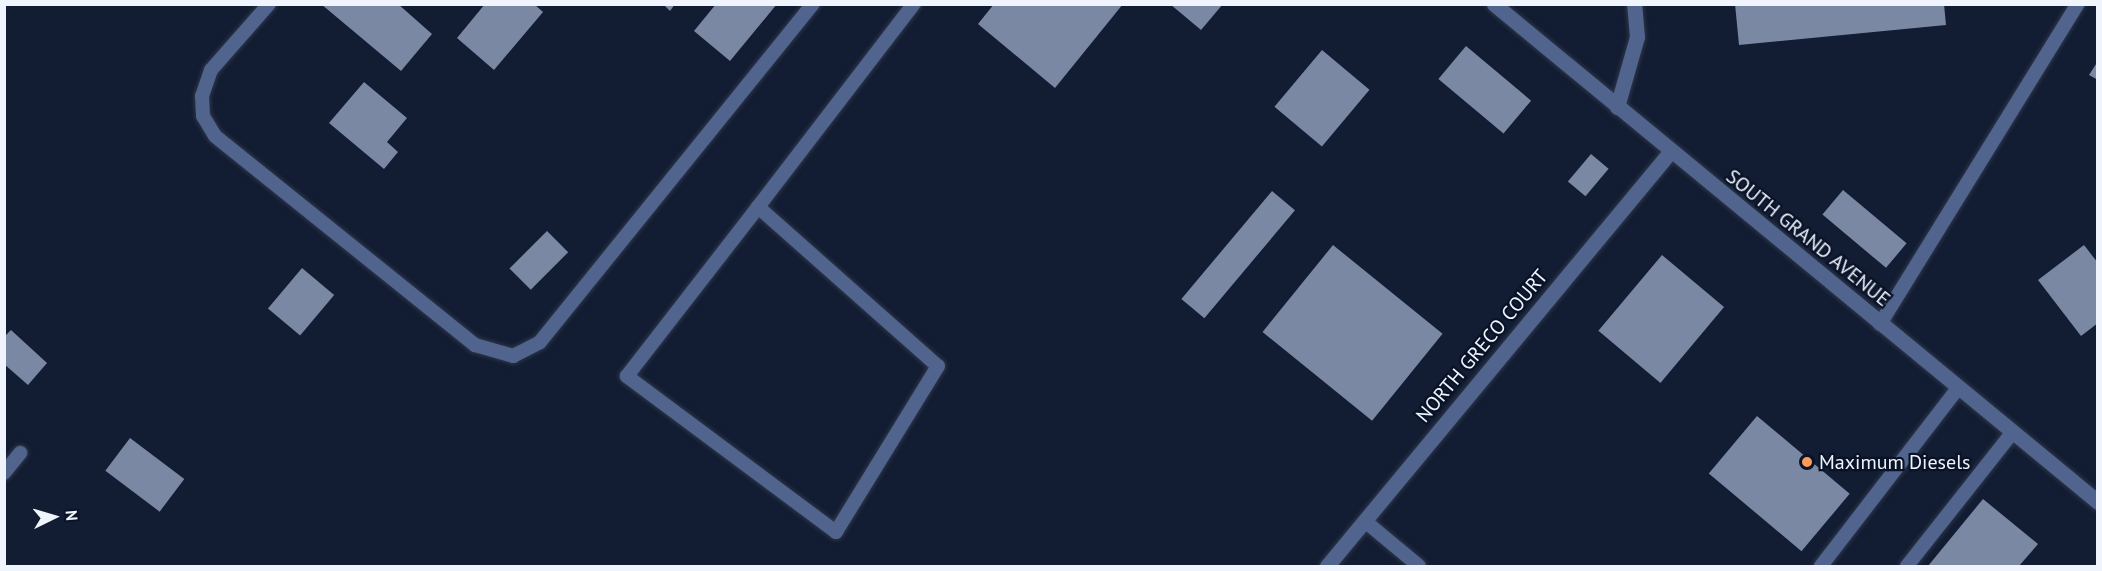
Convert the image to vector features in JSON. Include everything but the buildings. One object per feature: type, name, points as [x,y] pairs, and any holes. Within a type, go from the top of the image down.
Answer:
[{"type":"street","name":"SOUTH GRAND AVENUE","points":[[1494,4],[1670,152],[2097,502]]},
{"type":"street","points":[[1617,107],[1637,37],[1635,4]]},
{"type":"street","name":"NORTH GRECO COURT","points":[[1327,567],[1670,152]]},
{"type":"lane","points":[[269,4],[211,70],[201,96],[203,116],[215,136],[474,345],[513,356],[540,342],[813,4]]},
{"type":"lane","points":[[758,207],[938,366],[836,532],[627,376],[914,4]]},
{"type":"lane","points":[[1880,324],[2078,4]]},
{"type":"lane","points":[[1821,567],[1958,388]]},
{"type":"lane","points":[[1906,567],[2012,433]]},
{"type":"lane","points":[[4,473],[20,453]]},
{"type":"lane","points":[[1365,521],[1419,567]]},
{"type":"place","name":"Maximum Diesels","points":[[1807,462]]}]
